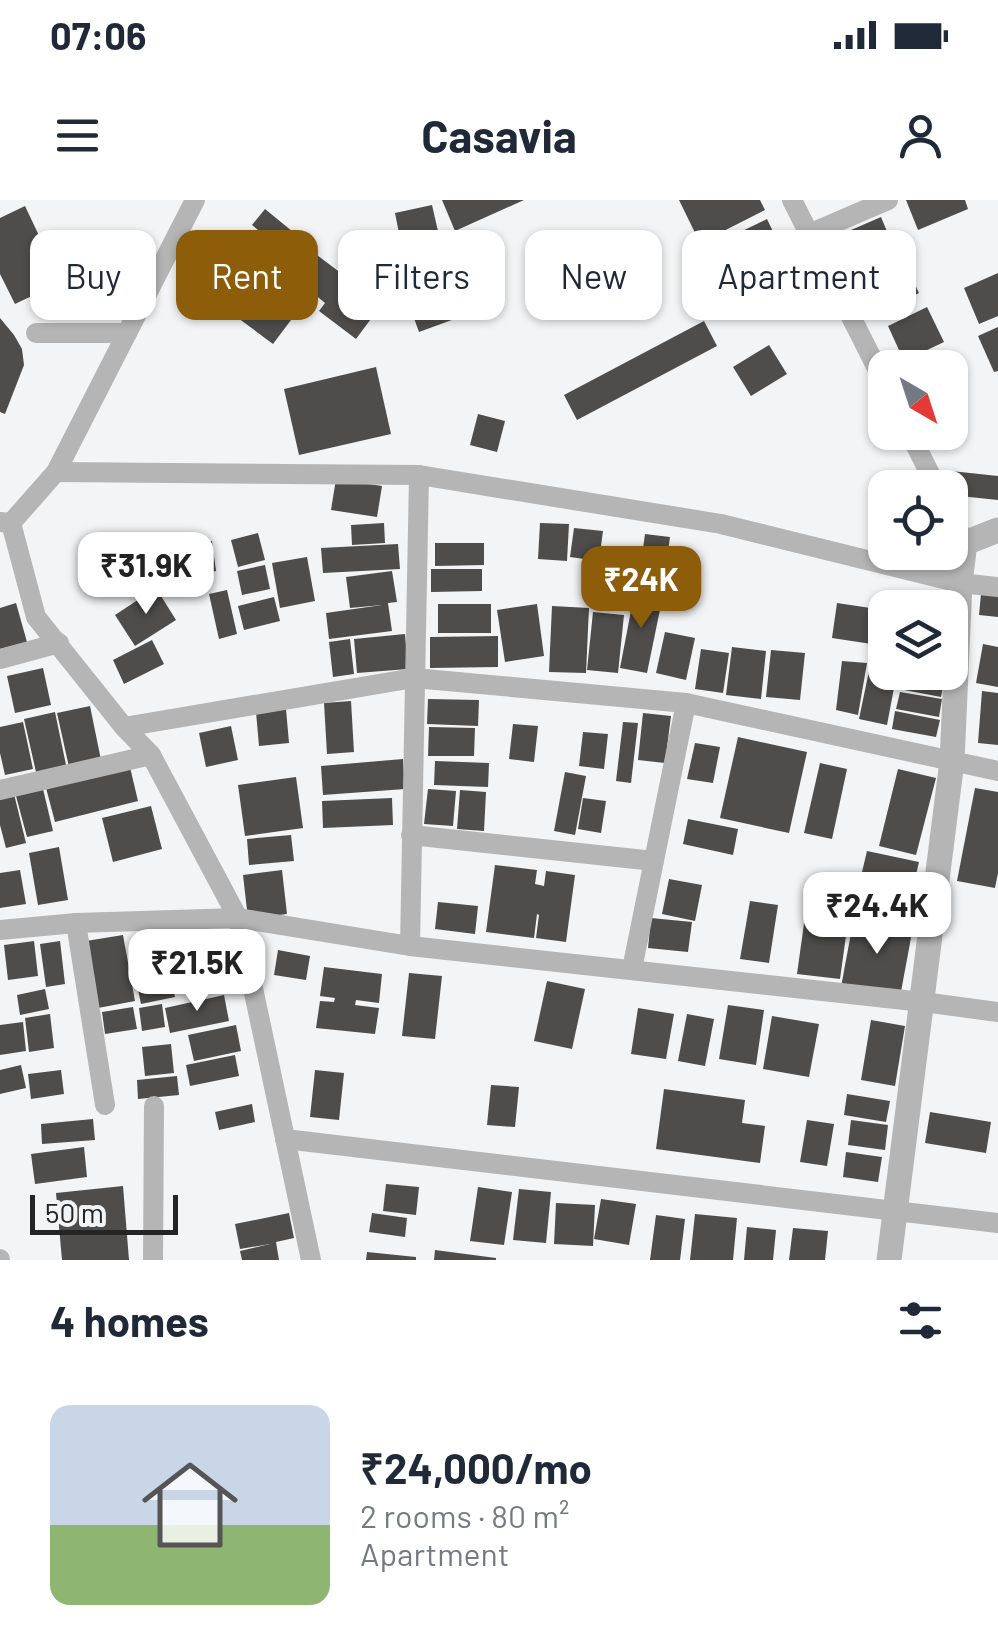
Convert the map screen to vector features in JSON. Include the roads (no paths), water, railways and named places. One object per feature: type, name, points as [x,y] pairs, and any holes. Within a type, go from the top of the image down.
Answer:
[{"type":"street","points":[[196,200],[56,472],[5,522],[36,616],[151,754],[238,918],[312,1260]]},
{"type":"street","points":[[792,200],[808,230]]},
{"type":"street","points":[[819,230],[888,200]]},
{"type":"street","points":[[853,320],[868,350]]},
{"type":"street","points":[[36,333],[127,333]]},
{"type":"street","points":[[56,472],[418,475],[721,524],[960,583],[998,587]]},
{"type":"street","points":[[410,946],[418,475]]},
{"type":"street","points":[[968,541],[998,530]]},
{"type":"street","points":[[889,1260],[952,761],[962,570]]},
{"type":"street","points":[[0,659],[59,643]]},
{"type":"street","points":[[124,726],[414,678],[686,703],[998,771]]},
{"type":"street","points":[[632,970],[686,703]]},
{"type":"street","points":[[0,790],[151,754]]},
{"type":"street","points":[[411,835],[654,861]]},
{"type":"street","points":[[0,930],[76,923],[238,918],[410,946],[998,1012]]},
{"type":"street","points":[[76,923],[105,1105]]},
{"type":"street","points":[[153,1260],[154,1106]]},
{"type":"street","points":[[285,1138],[998,1223]]}]
